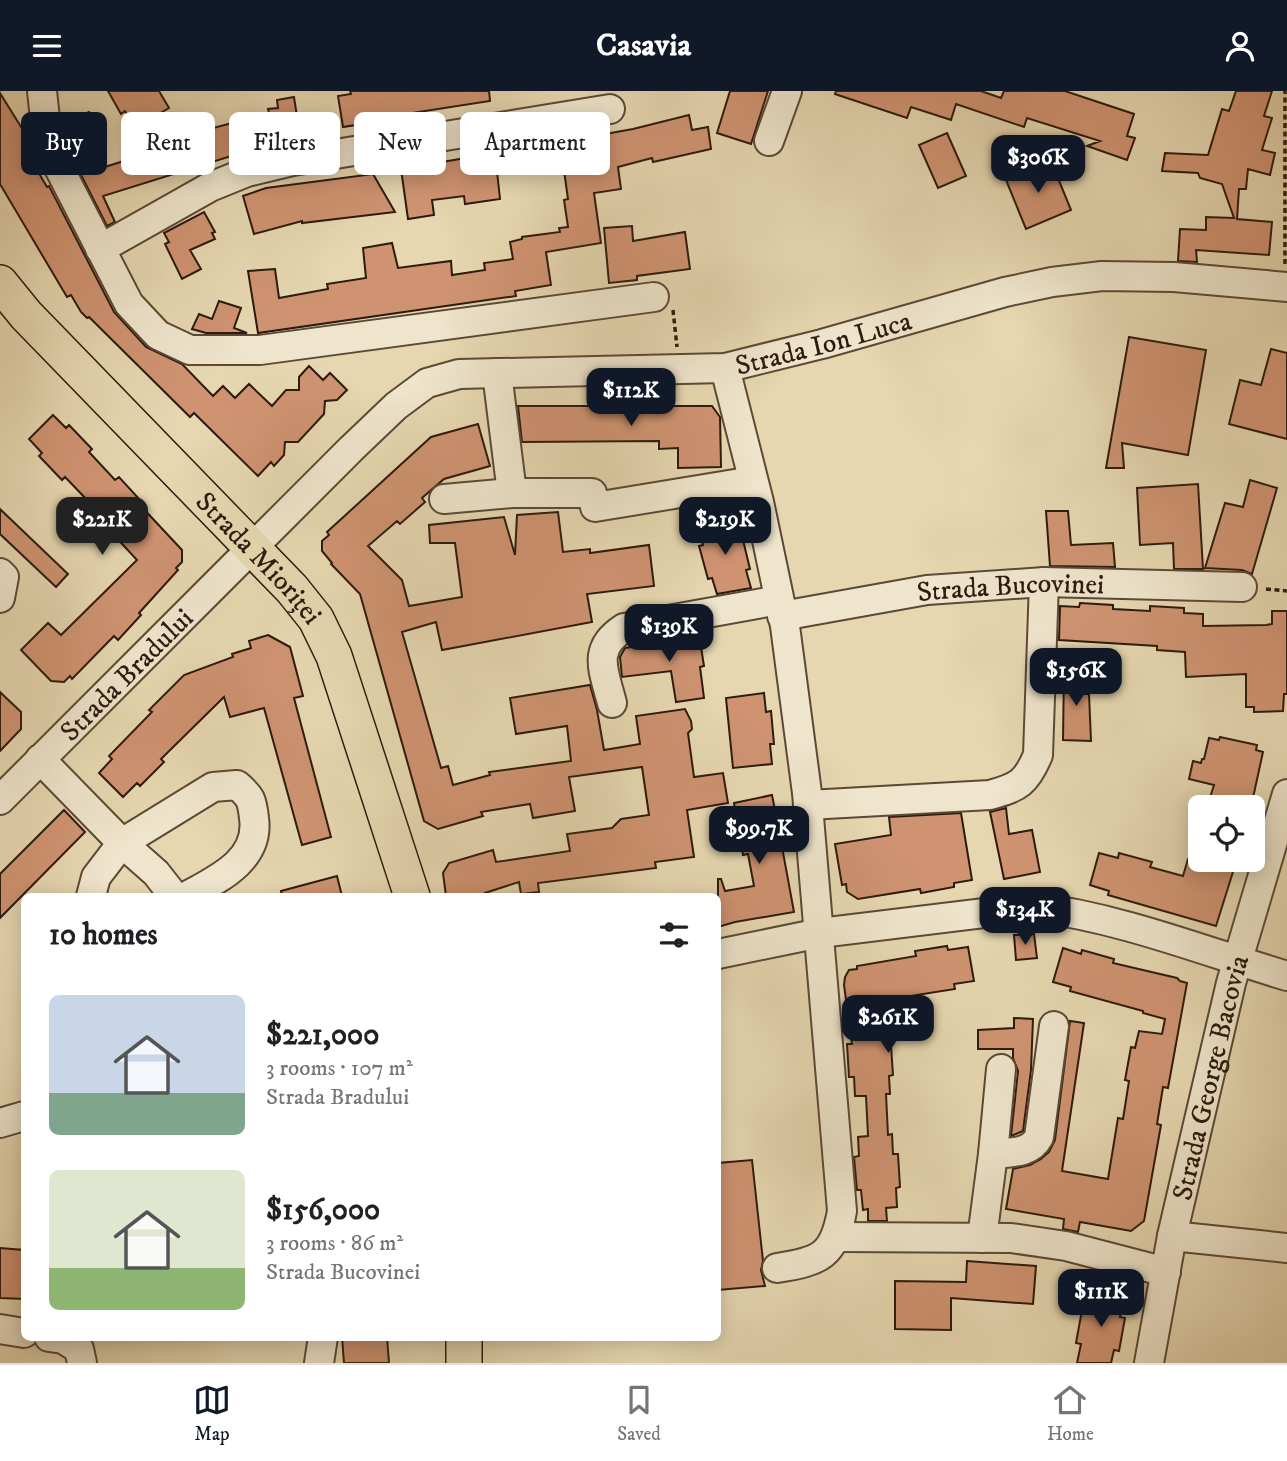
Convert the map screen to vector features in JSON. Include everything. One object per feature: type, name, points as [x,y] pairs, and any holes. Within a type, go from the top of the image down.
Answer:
[{"type":"main road","name":"Strada Mioriței","points":[[4,292],[253,548],[316,619],[334,656],[411,893]]},
{"type":"main road","points":[[464,1341],[464,1363]]},
{"type":"street","points":[[42,91],[46,128],[58,166],[129,304],[158,335],[190,350],[260,350],[654,297]]},
{"type":"street","points":[[769,141],[787,91]]},
{"type":"street","points":[[100,249],[210,187],[247,172],[318,156],[610,109]]},
{"type":"street","name":"Strada Ion Luca","points":[[253,548],[396,406],[427,383],[458,374],[725,368],[822,345],[1005,292],[1052,282],[1102,276],[1286,286]]},
{"type":"street","points":[[725,368],[781,608],[808,805],[842,1211],[838,1237],[827,1252],[799,1264],[778,1268]]},
{"type":"street","points":[[497,373],[512,492]]},
{"type":"street","points":[[444,499],[512,492],[592,493],[595,507],[753,481]]},
{"type":"street","name":"Strada Bradului","points":[[0,800],[253,548]]},
{"type":"street","points":[[0,573],[4,577],[0,598]]},
{"type":"street","points":[[808,805],[990,795],[1014,789],[1029,775],[1038,755],[1044,582]]},
{"type":"street","name":"Strada Bucovinei","points":[[612,703],[601,661],[605,646],[612,635],[624,628],[927,590],[1044,582],[1242,587]]},
{"type":"street","points":[[40,759],[122,843],[156,873],[172,893]]},
{"type":"street","points":[[91,893],[96,877],[122,843],[213,787],[237,785],[251,797],[255,821],[252,845],[239,863],[219,879],[193,893]]},
{"type":"street","name":"Strada George Bacovia","points":[[1149,1363],[1172,1236],[1237,961],[1287,794]]},
{"type":"street","points":[[721,953],[820,933],[1034,907],[1123,925],[1287,976]]},
{"type":"street","points":[[993,1154],[1025,1150],[1034,1146],[1039,1137],[1054,1026]]},
{"type":"street","points":[[982,1238],[1001,1069]]},
{"type":"street","points":[[0,1123],[21,1117]]},
{"type":"street","points":[[1172,1236],[1286,1246]]},
{"type":"street","points":[[838,1237],[1011,1238],[1066,1246],[1166,1272]]},
{"type":"street","points":[[0,1329],[21,1332]]},
{"type":"street","points":[[66,1341],[79,1349],[82,1363]]},
{"type":"street","points":[[319,1363],[322,1341]]},
{"type":"path","points":[[1285,91],[1286,286]]},
{"type":"path","points":[[654,297],[667,299],[673,307],[679,369]]},
{"type":"building","points":[[108,91],[159,91],[169,108],[162,112],[125,111],[121,114]]},
{"type":"building","points":[[350,91],[489,91],[490,101],[418,112],[354,112],[354,125],[343,127],[338,96],[351,94]]},
{"type":"building","points":[[730,91],[768,91],[751,144],[717,133]]},
{"type":"building","points":[[836,91],[981,91],[1001,98],[1004,91],[1065,91],[1134,114],[1127,136],[1135,138],[1127,160],[1087,146],[1100,141],[1027,118],[1024,127],[956,104],[951,120],[911,107],[907,118],[835,94]]},
{"type":"building","points":[[1236,91],[1272,91],[1264,116],[1272,118],[1262,150],[1275,153],[1270,175],[1248,169],[1246,189],[1239,189],[1237,219],[1272,222],[1269,255],[1196,250],[1197,262],[1178,261],[1180,229],[1206,230],[1206,217],[1234,218],[1222,184],[1200,178],[1198,173],[1162,171],[1165,153],[1208,155],[1222,109],[1229,111]]},
{"type":"building","points":[[0,93],[21,127],[21,175],[40,175],[47,187],[49,186],[114,312],[146,347],[182,364],[213,396],[223,386],[235,398],[249,384],[272,406],[286,390],[299,390],[299,377],[309,366],[323,380],[330,373],[347,390],[337,400],[325,401],[324,414],[298,442],[285,442],[284,455],[274,466],[271,462],[258,476],[194,413],[190,417],[89,317],[87,318],[71,295],[67,297],[0,184]]},
{"type":"building","points":[[294,97],[296,112],[269,112],[268,109],[278,108],[277,100]]},
{"type":"building","points":[[689,115],[692,130],[708,127],[711,149],[653,162],[652,158],[618,167],[621,189],[594,193],[601,243],[546,252],[551,285],[515,291],[516,296],[258,333],[248,271],[275,269],[279,298],[328,289],[327,284],[366,278],[363,248],[392,243],[398,268],[451,261],[452,275],[485,270],[484,263],[513,259],[510,242],[522,237],[560,232],[559,228],[568,227],[564,200],[568,199],[565,175],[610,175],[610,133]]},
{"type":"building","points":[[229,124],[229,157],[215,161],[215,128]]},
{"type":"building","points":[[947,133],[966,176],[938,188],[919,145]]},
{"type":"building","points":[[460,159],[460,175],[497,175],[500,199],[465,204],[464,196],[432,200],[434,215],[408,219],[402,175],[446,175],[446,161]]},
{"type":"building","points":[[1051,161],[1071,210],[1026,229],[1006,180]]},
{"type":"building","points":[[121,162],[121,175],[170,175],[103,196],[115,222],[107,226],[81,175],[107,175],[107,166]]},
{"type":"building","points":[[374,175],[395,212],[302,221],[254,234],[243,196],[266,188]]},
{"type":"building","points":[[204,212],[215,232],[212,233],[215,239],[190,250],[201,269],[182,279],[165,244],[169,242],[164,233]]},
{"type":"building","points":[[632,226],[633,241],[685,232],[690,269],[637,276],[637,280],[609,283],[604,228]]},
{"type":"building","points":[[219,301],[241,308],[234,328],[247,333],[206,333],[192,329],[199,314],[212,319]]},
{"type":"building","points":[[1129,337],[1206,350],[1188,455],[1122,443],[1124,468],[1106,468]]},
{"type":"building","points":[[1271,349],[1287,353],[1287,439],[1229,424],[1240,380],[1261,385]]},
{"type":"building","points":[[518,406],[712,406],[720,417],[721,467],[678,468],[678,448],[659,449],[659,441],[522,442]]},
{"type":"building","points":[[53,415],[66,428],[69,425],[92,449],[89,452],[115,480],[119,477],[141,501],[139,504],[182,550],[182,562],[176,568],[178,570],[139,613],[141,615],[118,640],[114,636],[72,679],[70,676],[64,682],[51,681],[21,650],[48,623],[61,635],[137,560],[88,507],[91,504],[65,477],[62,480],[39,456],[42,453],[29,439]]},
{"type":"building","points":[[478,424],[490,466],[444,479],[422,498],[425,502],[400,524],[397,521],[368,546],[402,580],[409,606],[462,597],[455,543],[430,543],[429,525],[504,517],[515,555],[517,515],[558,512],[563,552],[590,549],[590,553],[649,545],[654,586],[587,594],[592,622],[442,650],[436,622],[402,632],[441,768],[448,766],[453,785],[490,775],[489,772],[571,761],[567,726],[516,734],[510,698],[590,685],[604,750],[640,744],[636,716],[685,709],[691,721],[692,729],[688,733],[694,777],[723,773],[728,803],[687,810],[694,857],[655,862],[656,868],[538,883],[539,892],[521,893],[519,882],[485,893],[446,893],[443,873],[449,863],[493,850],[496,862],[570,851],[567,834],[612,828],[621,819],[649,815],[642,767],[569,777],[575,811],[533,818],[530,804],[481,812],[483,816],[438,829],[424,821],[360,594],[331,564],[322,551],[322,541],[329,535],[327,532],[431,437]]},
{"type":"building","points":[[1250,480],[1277,488],[1252,574],[1242,570],[1205,568],[1225,503],[1243,507]]},
{"type":"building","points":[[1198,484],[1203,569],[1174,569],[1173,543],[1140,545],[1137,488]]},
{"type":"building","points":[[0,509],[68,574],[56,587],[0,534]]},
{"type":"building","points":[[1046,511],[1068,511],[1071,545],[1113,543],[1115,567],[1050,566]]},
{"type":"building","points":[[732,518],[737,537],[742,536],[750,569],[746,570],[751,588],[717,594],[712,578],[708,579],[699,546],[703,545],[699,527]]},
{"type":"building","points":[[1080,603],[1113,605],[1113,609],[1150,611],[1150,606],[1184,608],[1184,613],[1203,614],[1203,626],[1272,624],[1272,611],[1287,611],[1287,694],[1284,694],[1283,711],[1254,712],[1254,707],[1246,707],[1246,674],[1186,677],[1185,652],[1157,650],[1157,646],[1059,640],[1060,606],[1079,607]]},
{"type":"building","points":[[696,634],[704,666],[700,667],[704,698],[676,702],[671,671],[622,677],[620,657],[625,648],[667,642],[667,638]]},
{"type":"building","points":[[268,635],[290,647],[303,696],[294,698],[331,837],[302,845],[264,708],[230,717],[224,697],[161,759],[164,762],[140,786],[137,783],[123,797],[99,773],[112,759],[109,756],[184,675],[233,657],[232,654],[251,648],[249,641]]},
{"type":"building","points":[[1064,670],[1083,670],[1081,694],[1089,694],[1091,741],[1063,740]]},
{"type":"building","points":[[0,692],[21,712],[21,729],[0,751]]},
{"type":"building","points":[[764,693],[766,712],[771,711],[774,744],[770,744],[772,764],[733,768],[726,698]]},
{"type":"building","points":[[1220,737],[1257,745],[1256,750],[1263,752],[1254,795],[1211,795],[1214,785],[1189,779],[1193,761],[1201,763],[1204,759],[1209,738],[1219,740]]},
{"type":"building","points":[[772,795],[776,815],[780,814],[786,846],[782,847],[794,912],[721,926],[721,893],[718,893],[718,879],[721,879],[725,891],[754,886],[748,854],[743,855],[734,803]]},
{"type":"building","points":[[1006,808],[1009,834],[1032,830],[1040,872],[1004,879],[990,812]]},
{"type":"building","points":[[64,810],[85,832],[25,893],[21,893],[21,897],[0,918],[0,874]]},
{"type":"building","points":[[961,813],[972,880],[954,883],[954,887],[921,893],[920,889],[858,899],[847,892],[846,884],[842,885],[835,844],[891,835],[889,817]]},
{"type":"building","points":[[1099,853],[1118,858],[1119,853],[1152,862],[1150,867],[1183,876],[1188,859],[1188,872],[1233,872],[1216,926],[1108,895],[1109,891],[1090,885]]},
{"type":"building","points":[[337,876],[341,893],[281,893]]},
{"type":"building","points":[[1034,934],[1037,958],[1016,960],[1014,935]]},
{"type":"building","points":[[947,946],[948,950],[968,947],[974,981],[954,984],[955,989],[885,1000],[893,1075],[889,1076],[890,1094],[886,1094],[888,1135],[892,1134],[893,1154],[898,1154],[900,1187],[896,1188],[897,1207],[886,1208],[887,1221],[868,1221],[868,1209],[863,1210],[861,1190],[857,1190],[854,1157],[859,1156],[858,1137],[868,1136],[866,1096],[855,1096],[854,1077],[849,1077],[847,1044],[852,1044],[845,977],[849,970],[857,969],[857,966],[916,956],[915,951]]},
{"type":"building","points":[[1063,948],[1114,959],[1113,963],[1177,978],[1187,983],[1168,1088],[1163,1087],[1157,1124],[1161,1125],[1144,1221],[1131,1231],[1080,1222],[1078,1232],[1063,1229],[1064,1219],[1006,1209],[1013,1169],[1041,1159],[1049,1152],[1055,1140],[1070,1021],[1084,1023],[1062,1171],[1108,1179],[1118,1118],[1123,1119],[1129,1081],[1125,1080],[1131,1047],[1135,1048],[1139,1031],[1162,1034],[1165,1019],[1070,991],[1071,987],[1053,982]]},
{"type":"building","points":[[1014,1018],[1033,1019],[1031,1070],[1023,1131],[1011,1136],[1018,1071],[1013,1049],[978,1049],[978,1030],[1014,1028]]},
{"type":"building","points":[[752,1160],[763,1261],[761,1270],[765,1286],[721,1290],[721,1163]]},
{"type":"building","points":[[0,1248],[21,1250],[21,1299],[0,1298]]},
{"type":"building","points":[[967,1261],[1036,1266],[1033,1304],[951,1298],[951,1330],[895,1329],[895,1281],[966,1282]]},
{"type":"building","points":[[1091,1292],[1124,1298],[1120,1317],[1125,1318],[1119,1351],[1114,1350],[1111,1363],[1077,1363],[1081,1344],[1076,1343],[1082,1310],[1087,1311]]},
{"type":"building","points":[[342,1341],[387,1341],[389,1363],[344,1363]]}]
